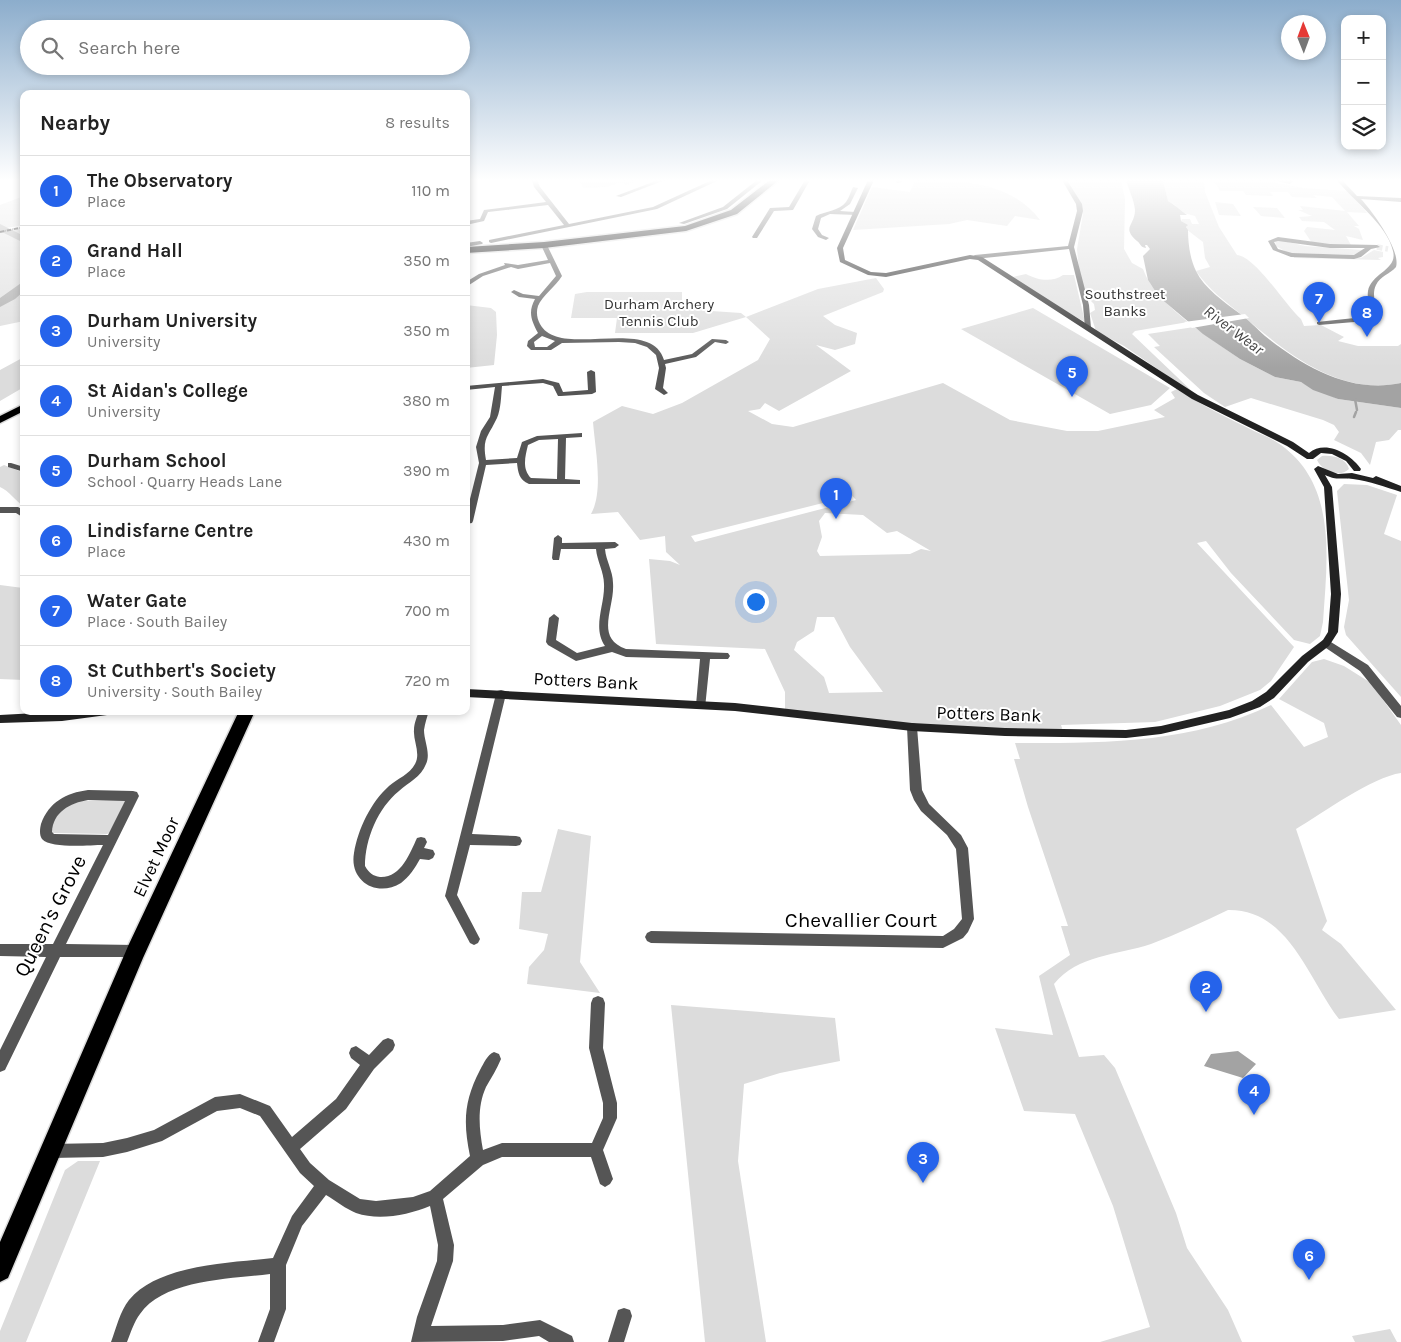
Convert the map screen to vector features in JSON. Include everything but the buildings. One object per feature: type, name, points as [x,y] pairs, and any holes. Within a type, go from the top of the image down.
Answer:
[{"type":"highway","points":[[470,250],[566,243]]},
{"type":"highway","name":"Elvet Moor","points":[[0,1270],[136,951],[245,715]]},
{"type":"main road","points":[[0,420],[20,409]]},
{"type":"street","points":[[470,245],[480,243]]},
{"type":"street","points":[[842,243],[840,248],[842,262],[874,275],[895,274],[975,257],[1072,247]]},
{"type":"street","points":[[1073,243],[1072,247],[1086,305],[1088,328]]},
{"type":"street","points":[[1272,243],[1276,250],[1291,255],[1354,257],[1359,256],[1368,248]]},
{"type":"street","points":[[1314,243],[1368,248],[1377,247]]},
{"type":"street","points":[[1319,323],[1366,319],[1374,314],[1370,290],[1378,276],[1394,266],[1396,250],[1391,243]]},
{"type":"street","points":[[544,245],[559,276],[538,298],[534,316],[542,333],[560,341],[620,341],[647,344],[656,350],[663,362],[661,391],[650,392]]},
{"type":"street","points":[[1388,249],[1396,250]]},
{"type":"street","points":[[975,257],[980,258],[1128,352],[1195,397],[1290,444],[1310,458],[1328,486],[1336,594],[1333,632],[1326,643],[1364,668],[1401,714]]},
{"type":"street","points":[[470,282],[481,275],[507,265],[524,266],[551,261]]},
{"type":"street","points":[[514,292],[521,296],[538,298]]},
{"type":"street","points":[[542,333],[531,341],[530,346],[533,349],[549,349],[560,341]]},
{"type":"street","points":[[663,362],[694,356],[714,340],[726,342]]},
{"type":"street","points":[[591,372],[592,392],[595,402]]},
{"type":"street","points":[[470,388],[499,384],[551,382],[556,384],[561,394],[561,403]]},
{"type":"street","points":[[470,513],[483,463],[480,447],[483,436],[494,417],[499,384]]},
{"type":"street","points":[[561,394],[592,392]]},
{"type":"street","points":[[577,482],[529,481],[523,475],[520,460],[525,444],[537,438],[579,435]]},
{"type":"street","points":[[561,482],[562,436]]},
{"type":"street","points":[[1290,444],[1320,451],[1330,451],[1346,457],[1353,462],[1355,472]]},
{"type":"street","points":[[1310,458],[1315,452],[1320,451]]},
{"type":"street","points":[[483,463],[520,460]]},
{"type":"street","points":[[11,465],[20,468]]},
{"type":"street","points":[[1318,469],[1337,477]]},
{"type":"street","points":[[1328,486],[1337,477],[1355,472],[1401,489]]},
{"type":"street","points":[[0,510],[20,511]]},
{"type":"street","points":[[556,558],[558,542],[600,546],[615,545]]},
{"type":"street","points":[[600,546],[600,554],[609,584],[604,637],[612,648]]},
{"type":"street","points":[[554,618],[551,642],[576,657],[612,648],[626,653],[724,656]]},
{"type":"street","name":"Potters Bank","points":[[470,693],[785,711],[912,727],[982,732],[1126,734],[1197,723],[1230,714],[1256,704],[1270,695],[1306,659],[1326,643]]},
{"type":"street","points":[[702,705],[705,655]]},
{"type":"street","points":[[474,939],[451,896],[501,694]]},
{"type":"street","points":[[0,719],[77,715]]},
{"type":"street","points":[[423,715],[418,733],[423,755],[421,764],[416,772],[391,791],[378,808],[363,840],[359,865],[366,878],[380,884],[390,884],[405,872],[423,850]]},
{"type":"street","name":"Chevallier Court","points":[[652,937],[943,942],[957,936],[964,929],[968,919],[962,848],[954,833],[923,808],[919,800],[916,790],[912,727]]},
{"type":"street","name":"Queen's Grove","points":[[0,1065],[54,951],[134,796],[72,796],[57,805],[45,828],[46,836],[53,839],[111,840]]},
{"type":"street","points":[[466,839],[516,841]]},
{"type":"street","points":[[0,950],[136,951]]},
{"type":"street","points":[[598,1003],[596,1048],[610,1104],[610,1118],[596,1150],[606,1179]]},
{"type":"street","points":[[290,1148],[341,1104],[369,1064],[388,1045]]},
{"type":"street","points":[[356,1052],[369,1064]]},
{"type":"street","points":[[478,1159],[471,1130],[472,1105],[474,1097],[494,1059]]},
{"type":"street","points":[[51,1152],[103,1150],[127,1145],[157,1136],[215,1104],[232,1101],[248,1102],[265,1111],[305,1168],[324,1185],[358,1206],[376,1209],[413,1205],[435,1196],[478,1159],[502,1150],[596,1150]]},
{"type":"street","points":[[266,1342],[278,1309],[278,1265],[297,1221],[324,1185]]},
{"type":"street","points":[[435,1196],[446,1245],[445,1261],[425,1317],[420,1338],[503,1333],[540,1328],[566,1342]]},
{"type":"street","points":[[119,1342],[136,1306],[160,1288],[212,1272],[247,1270],[278,1265]]},
{"type":"street","points":[[615,1342],[624,1316]]},
{"type":"green space","points":[[0,243],[20,243],[20,322],[0,326]]},
{"type":"green space","name":"Southstreet Banks","points":[[1078,243],[1124,243],[1124,249],[1132,263],[1143,269],[1146,277],[1162,298],[1188,322],[1135,331],[1132,334],[1197,396],[1124,346],[1096,331],[1090,313],[1095,310],[1094,304],[1085,295],[1080,281]]},
{"type":"green space","points":[[1203,243],[1229,243],[1237,255],[1245,258],[1261,272],[1301,319],[1304,326],[1321,325],[1344,337],[1338,341],[1358,346],[1398,346],[1401,344],[1401,383],[1378,385],[1356,383],[1335,377],[1296,357],[1277,344],[1206,284],[1196,271],[1210,267],[1205,258]]},
{"type":"green space","points":[[1275,243],[1291,243],[1305,246],[1362,250],[1357,255],[1288,253],[1276,246]]},
{"type":"green space","points":[[1312,243],[1350,243],[1351,245]]},
{"type":"green space","points":[[1374,250],[1383,252],[1383,257],[1378,258],[1381,260],[1294,258],[1294,256],[1361,258]]},
{"type":"green space","points":[[1026,274],[1044,280],[1059,278],[1063,275],[1074,275],[1085,322],[1041,297],[1013,277]]},
{"type":"green space","points":[[876,278],[884,289],[883,292],[823,316],[835,325],[857,333],[855,344],[835,350],[816,345],[851,371],[779,411],[765,403],[760,409],[748,411],[772,424],[793,427],[943,383],[1010,420],[1067,431],[1098,431],[1165,417],[1154,410],[1175,398],[1171,392],[1177,389],[1215,411],[1271,439],[1281,445],[1299,462],[1312,481],[1320,503],[1325,526],[1326,574],[1323,622],[1320,636],[1310,644],[1294,640],[1231,573],[1206,541],[1197,543],[1294,647],[1271,681],[1260,690],[1220,706],[1155,722],[1061,725],[1064,734],[974,731],[785,711],[785,692],[765,649],[656,644],[649,559],[670,561],[680,565],[666,552],[665,536],[640,540],[618,512],[591,514],[595,505],[598,482],[593,422],[622,406],[653,414],[682,403],[758,360],[770,339],[746,317],[818,289]],"holes":[[[844,487],[856,500],[695,542],[691,536],[839,499]],[[825,513],[863,515],[887,533],[897,531],[931,551],[921,549],[910,554],[820,556],[817,551],[822,537],[819,521]],[[817,617],[834,617],[850,647],[883,692],[829,693],[824,677],[794,650],[797,642],[814,631]]]},
{"type":"green space","name":"Durham Archery Tennis Club","points":[[587,292],[682,292],[682,309],[741,313],[746,317],[693,333],[615,333],[617,318],[571,318],[575,294]]},
{"type":"green space","points":[[470,305],[491,308],[496,312],[497,335],[494,365],[470,368]]},
{"type":"green space","points":[[1033,308],[1170,388],[1151,405],[1110,414],[961,329]]},
{"type":"green space","points":[[1194,327],[1240,359],[1275,377],[1301,382],[1338,399],[1401,408],[1401,430],[1398,430],[1389,440],[1376,442],[1370,465],[1361,453],[1334,440],[1339,432],[1334,425],[1323,420],[1251,398],[1225,407],[1204,393],[1154,347],[1160,346],[1148,334]]},
{"type":"green space","points":[[20,359],[20,389],[0,401],[0,370]]},
{"type":"green space","points":[[1322,456],[1338,458],[1345,462],[1349,469],[1341,473],[1327,470],[1317,460]]},
{"type":"green space","points":[[4,465],[20,471],[20,503],[0,487],[0,467]]},
{"type":"green space","points":[[1344,484],[1367,485],[1397,495],[1384,534],[1401,541],[1401,697],[1346,635],[1344,627],[1349,600],[1337,491]]},
{"type":"green space","points":[[0,585],[20,588],[20,680],[0,679]]},
{"type":"green space","points":[[1324,659],[1344,666],[1371,683],[1401,725],[1401,773],[1376,781],[1362,788],[1296,829],[1327,921],[1322,930],[1341,944],[1396,1010],[1339,1019],[1295,949],[1282,934],[1267,921],[1249,913],[1228,910],[1151,944],[1099,957],[1074,967],[1063,974],[1054,984],[1079,1057],[1104,1055],[1115,1068],[1176,1213],[1187,1248],[1228,1310],[1242,1342],[1100,1342],[1150,1327],[1113,1206],[1075,1114],[1024,1111],[995,1028],[1053,1035],[1039,976],[1070,955],[1061,926],[1068,926],[1014,759],[1020,759],[1015,743],[1081,743],[1146,739],[1209,727],[1240,718],[1271,705],[1304,747],[1328,737],[1324,723],[1279,699],[1312,662]]},
{"type":"green space","points":[[126,800],[111,832],[107,834],[51,833],[49,826],[69,801]]},
{"type":"green space","points":[[558,829],[591,836],[580,962],[600,993],[527,984],[529,967],[544,950],[548,934],[519,929],[522,892],[541,892]]},
{"type":"green space","points":[[671,1005],[835,1018],[840,1061],[780,1073],[744,1084],[738,1161],[766,1342],[705,1342]]},
{"type":"green space","points":[[78,1161],[100,1161],[26,1342],[0,1342],[0,1331],[65,1170]]},
{"type":"green space","points":[[1390,1329],[1397,1342],[1355,1342],[1352,1336]]},
{"type":"water","name":"River Wear","points":[[1139,243],[1189,243],[1194,266],[1204,283],[1265,336],[1295,358],[1328,375],[1364,385],[1401,383],[1401,408],[1338,399],[1313,390],[1301,382],[1275,377],[1240,359],[1203,334],[1159,297],[1148,280],[1143,256],[1150,249],[1147,245],[1145,245],[1146,248]]},
{"type":"water","points":[[1238,1051],[1256,1064],[1243,1078],[1204,1066],[1211,1054]]},
{"type":"pier","points":[[1245,314],[1249,318],[1192,328],[1184,322]]},
{"type":"waterway","points":[[0,303],[11,297],[20,288]]},
{"type":"waterway","points":[[1355,399],[1357,410]]},
{"type":"waterway","points":[[1354,417],[1356,412]]},
{"type":"tunnel","points":[[1377,247],[1388,249]]},
{"type":"place","name":"Water Gate","points":[[1319,323]]},
{"type":"place","name":"St Cuthbert's Society","points":[[1367,337]]},
{"type":"place","name":"Durham School","points":[[1072,397]]},
{"type":"place","name":"The Observatory","points":[[836,519]]},
{"type":"place","name":"Grand Hall","points":[[1206,1012]]},
{"type":"place","name":"St Aidan's College","points":[[1254,1115]]},
{"type":"place","name":"Durham University","points":[[923,1183]]},
{"type":"place","name":"Lindisfarne Centre","points":[[1309,1280]]}]
